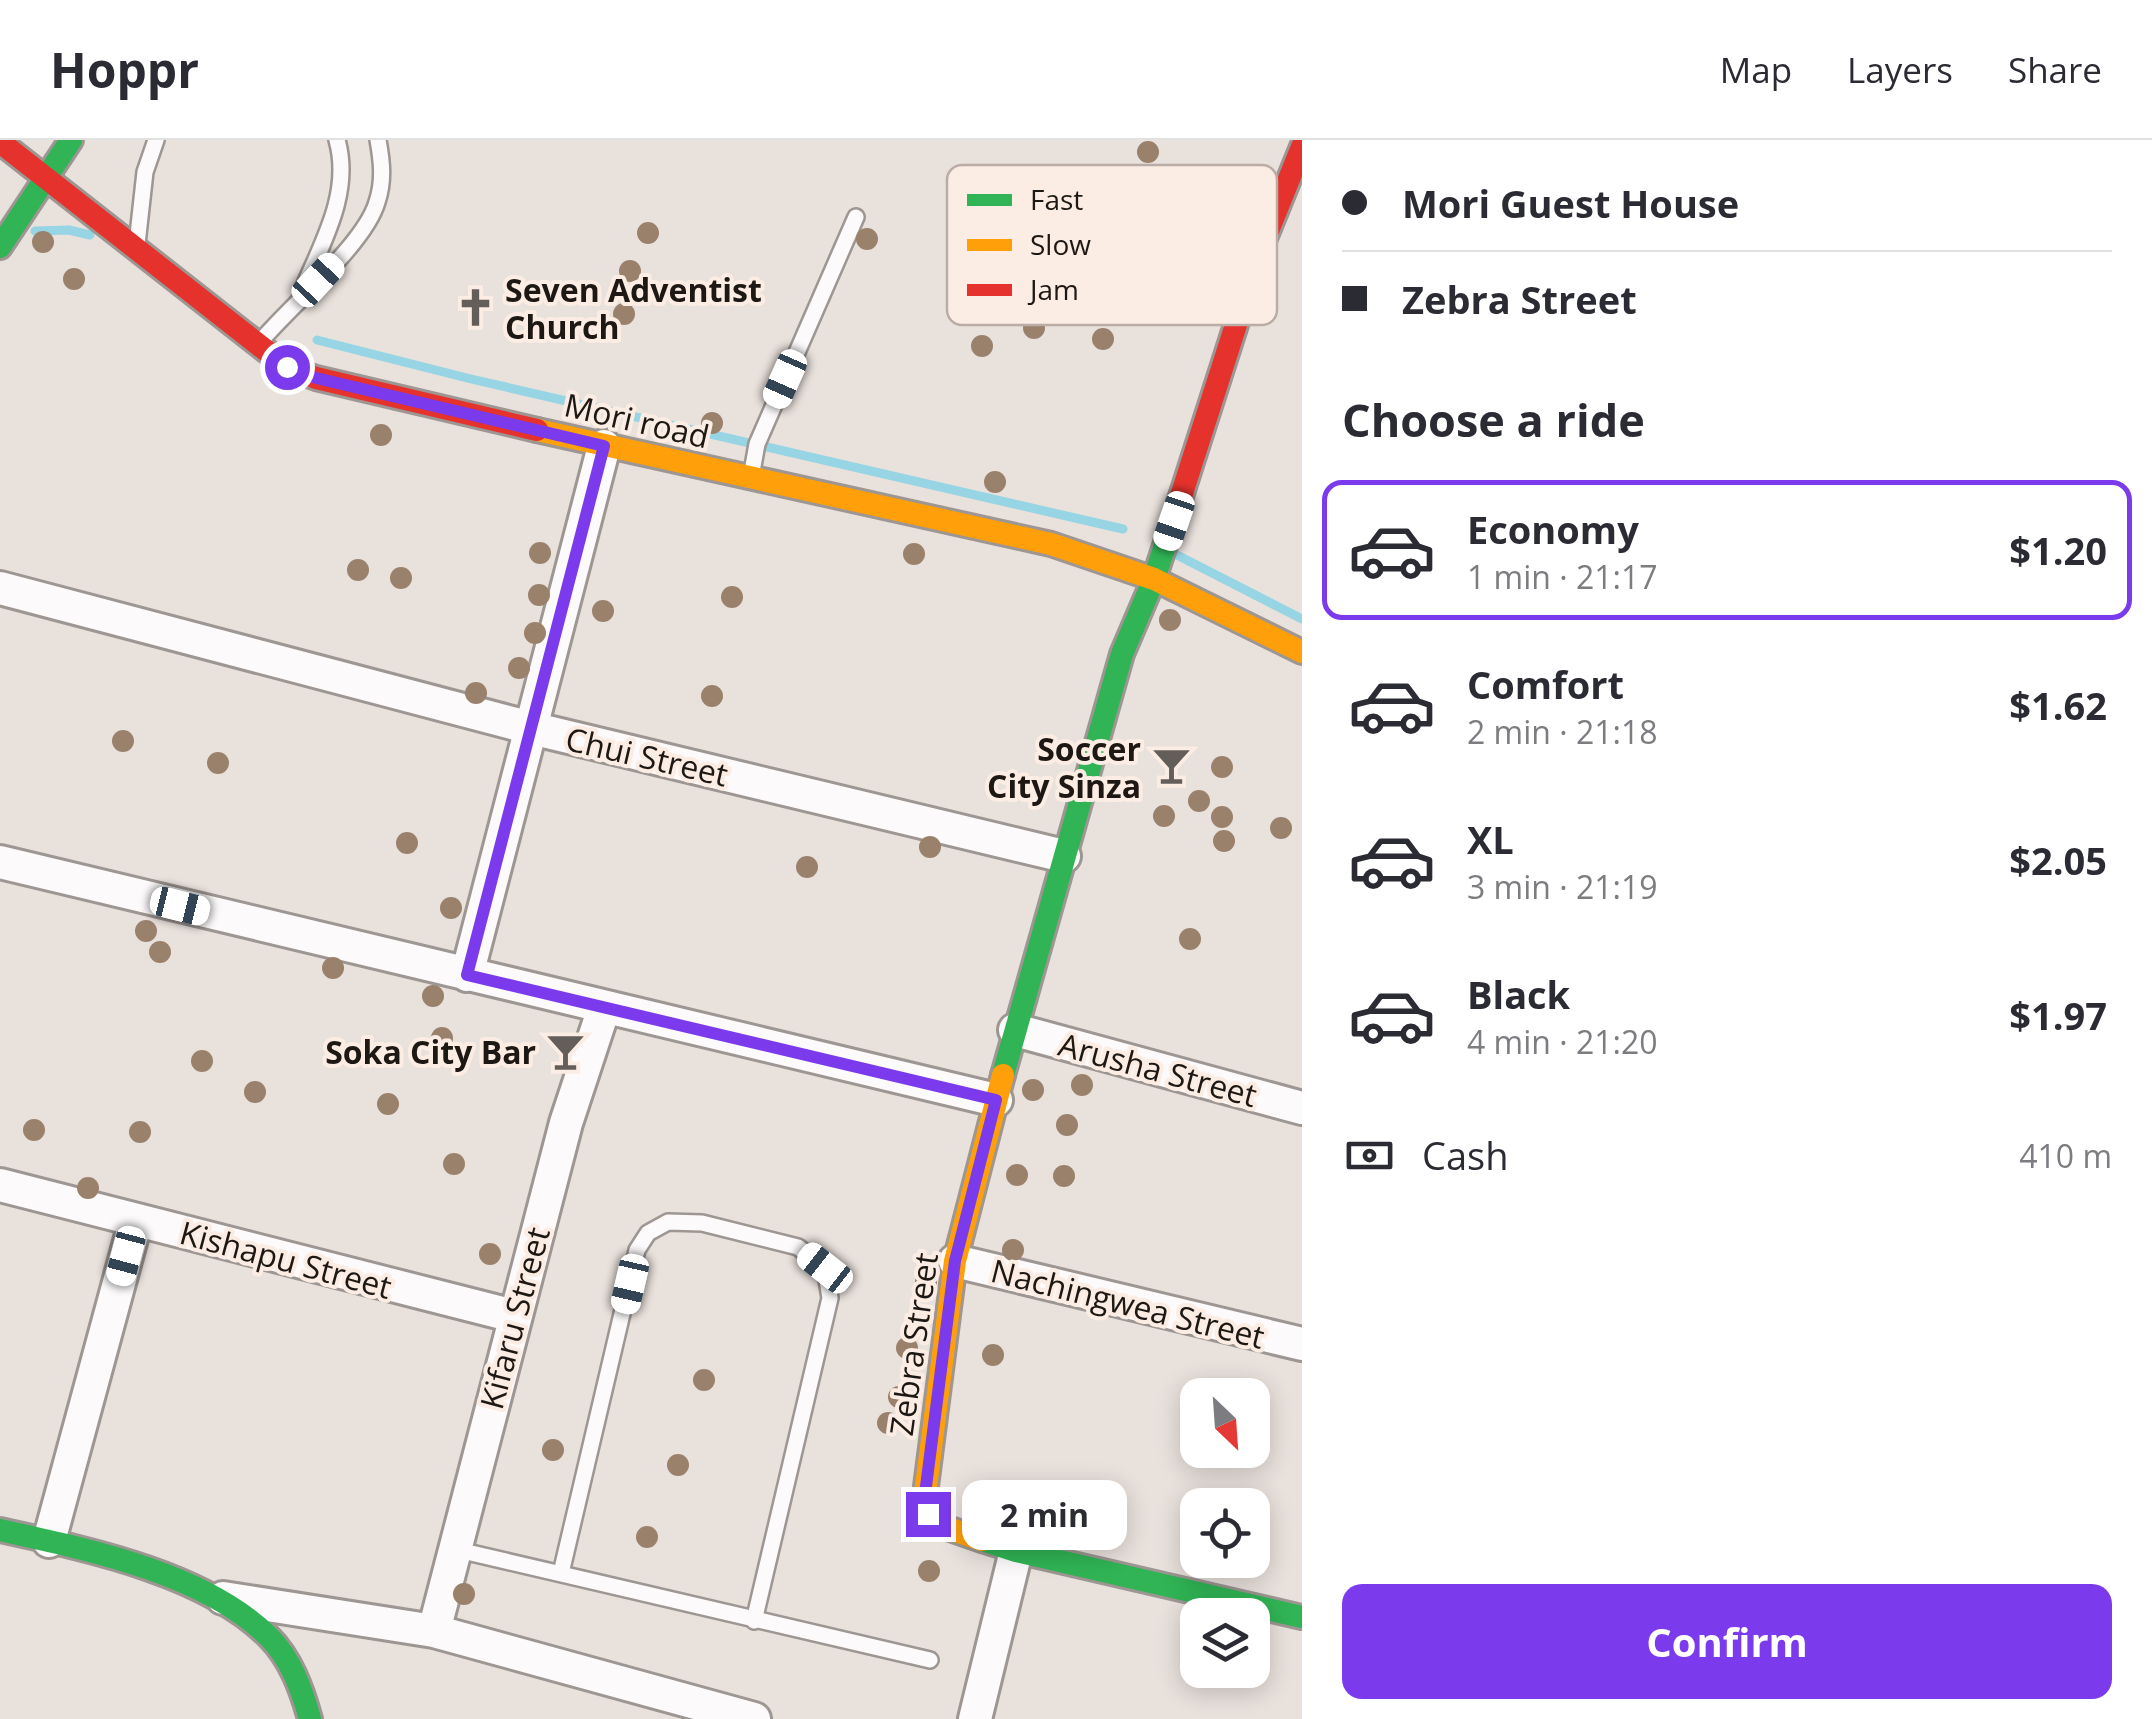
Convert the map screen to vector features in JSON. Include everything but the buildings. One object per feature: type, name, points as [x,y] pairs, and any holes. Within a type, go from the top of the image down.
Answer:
[{"type":"street","points":[[0,248],[71,140]]},
{"type":"street","name":"Zebra Street","points":[[1277,210],[1302,148]]},
{"type":"street","name":"Mori road","points":[[7,150],[287,367],[316,378],[604,446],[1051,544],[1154,579],[1302,652]]},
{"type":"street","name":"Zebra Street","points":[[1237,325],[1154,579],[1122,654],[996,1100],[955,1261],[924,1502],[933,1523],[1016,1551],[1302,1618]]},
{"type":"street","points":[[467,975],[604,446]]},
{"type":"street","name":"Chui Street","points":[[0,588],[532,728],[1064,856]]},
{"type":"street","points":[[0,862],[996,1100]]},
{"type":"street","name":"Kifaru Street","points":[[434,1631],[566,1123],[604,1008]]},
{"type":"street","name":"Arusha Street","points":[[1015,1030],[1302,1108]]},
{"type":"street","name":"Kishapu Street","points":[[0,1185],[514,1316]]},
{"type":"street","points":[[49,1541],[136,1220]]},
{"type":"street","name":"Nachingwea Street","points":[[955,1261],[1302,1344]]},
{"type":"street","points":[[0,1530],[49,1541],[165,1578],[244,1615],[270,1638],[297,1679],[310,1719]]},
{"type":"street","points":[[975,1719],[1016,1551]]},
{"type":"street","points":[[207,1595],[434,1631],[754,1719]]},
{"type":"lane","points":[[137,249],[145,172],[156,140]]},
{"type":"lane","points":[[299,300],[338,202],[343,170],[337,140]]},
{"type":"lane","points":[[258,345],[356,240],[377,206],[384,167],[378,140]]},
{"type":"lane","points":[[751,478],[757,444],[856,217]]},
{"type":"lane","points":[[561,1573],[638,1250],[648,1233],[668,1222],[702,1223],[798,1247],[825,1268],[830,1298],[754,1621]]},
{"type":"lane","points":[[454,1549],[930,1660]]},
{"type":"waterway","points":[[35,231],[69,230],[90,235]]},
{"type":"waterway","points":[[317,340],[1123,529]]},
{"type":"waterway","points":[[1175,554],[1302,619]]},
{"type":"traffic: fast","points":[[0,247],[71,140]]},
{"type":"traffic: fast","points":[[1003,1075],[1122,654],[1154,579],[1176,512]]},
{"type":"traffic: fast","points":[[0,1530],[106,1555],[212,1596],[243,1615],[277,1646],[295,1675],[310,1719]]},
{"type":"traffic: fast","points":[[982,1540],[1302,1617]]},
{"type":"traffic: slow","points":[[537,430],[1051,544],[1154,579],[1302,652]]},
{"type":"traffic: slow","points":[[982,1540],[933,1523],[924,1502],[955,1261],[1003,1075]]},
{"type":"traffic: jam","points":[[0,142],[287,367],[316,378],[537,430]]},
{"type":"traffic: jam","points":[[1277,209],[1302,147]]},
{"type":"traffic: jam","points":[[1176,512],[1236,325]]},
{"type":"place","name":"Seven Adventist Church","points":[[475,307]]},
{"type":"place","name":"Soccer City Sinza","points":[[1171,766]]},
{"type":"place","name":"Soka City Bar","points":[[566,1051]]},
{"type":"route","points":[[287,367],[316,378],[604,446],[467,975],[996,1100],[955,1261],[924,1502],[928,1514]]}]
